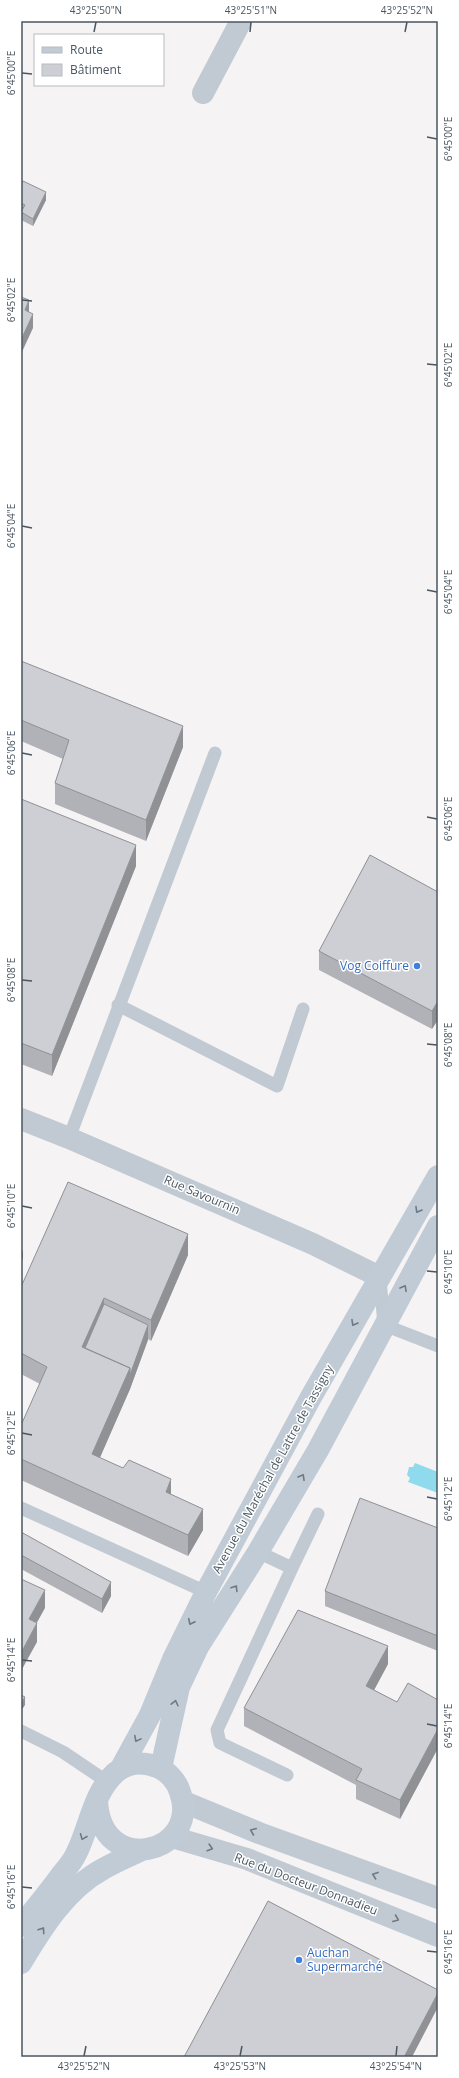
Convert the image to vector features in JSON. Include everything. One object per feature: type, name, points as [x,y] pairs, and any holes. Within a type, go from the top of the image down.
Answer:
[{"type":"main road","name":"Avenue du Maréchal de Lattre de Tassigny","points":[[21,1926],[76,1855],[108,1783],[150,1715],[174,1657],[206,1592],[311,1397],[438,1176]]},
{"type":"main road","points":[[161,1768],[179,1687],[198,1647],[258,1552],[318,1450],[438,1226]]},
{"type":"main road","points":[[21,1963],[53,1914],[81,1885],[102,1869],[142,1850],[158,1847],[172,1837],[182,1821],[184,1802],[177,1782],[161,1768],[149,1764],[142,1764],[108,1783],[98,1815],[104,1830],[113,1841],[127,1848],[142,1850]]},
{"type":"street","points":[[203,93],[241,21]]},
{"type":"street","name":"Rue Savournin","points":[[21,1119],[69,1138],[313,1244],[380,1277]]},
{"type":"street","points":[[184,1802],[258,1833],[438,1898]]},
{"type":"street","name":"Rue du Docteur Donnadieu","points":[[172,1837],[247,1859],[438,1936]]},
{"type":"lane","points":[[69,1138],[118,1005],[215,753]]},
{"type":"lane","points":[[118,1005],[277,1086],[303,1009]]},
{"type":"lane","points":[[380,1277],[384,1326],[438,1346]]},
{"type":"lane","points":[[21,1508],[206,1592]]},
{"type":"lane","points":[[287,1775],[220,1743],[217,1730],[318,1514]]},
{"type":"lane","points":[[258,1552],[292,1568]]},
{"type":"lane","points":[[21,1730],[63,1752],[108,1783]]},
{"type":"water","points":[[415,1463],[438,1472],[438,1493],[408,1482],[410,1478],[407,1475],[409,1467],[413,1467]]},
{"type":"building","points":[[23,181],[46,192],[33,219],[21,212],[25,205],[21,203],[21,185]]},
{"type":"building","points":[[21,297],[29,300],[25,310],[33,314],[21,340]]},
{"type":"building","points":[[21,661],[183,726],[146,820],[55,783],[69,740],[21,720]]},
{"type":"building","points":[[21,799],[136,845],[52,1055],[21,1043]]},
{"type":"building","points":[[370,855],[438,892],[438,1001],[432,1011],[319,951]]},
{"type":"building","points":[[68,1182],[188,1234],[151,1320],[104,1298],[82,1347],[130,1368],[92,1454],[123,1468],[129,1460],[171,1479],[166,1492],[203,1509],[188,1535],[21,1459],[21,1422],[22,1423],[47,1367],[21,1353],[21,1287]]},
{"type":"building","points":[[104,1304],[148,1325],[130,1375],[130,1368],[85,1348]]},
{"type":"building","points":[[360,1498],[438,1528],[438,1636],[325,1591]]},
{"type":"building","points":[[21,1532],[111,1582],[102,1599],[21,1555]]},
{"type":"building","points":[[21,1579],[45,1590],[29,1619],[37,1623],[21,1653]]},
{"type":"building","points":[[298,1610],[388,1646],[366,1686],[397,1702],[408,1683],[438,1700],[438,1729],[400,1800],[356,1780],[362,1769],[244,1708]]},
{"type":"building","points":[[21,1695],[25,1697],[21,1704]]},
{"type":"building","name":"Auchan Supermarché","points":[[268,1901],[438,1990],[438,1993],[404,2057],[184,2057]]},
{"type":"place","name":"Vog Coiffure","points":[[417,966]]},
{"type":"place","name":"Auchan Supermarché","points":[[299,1960]]}]
